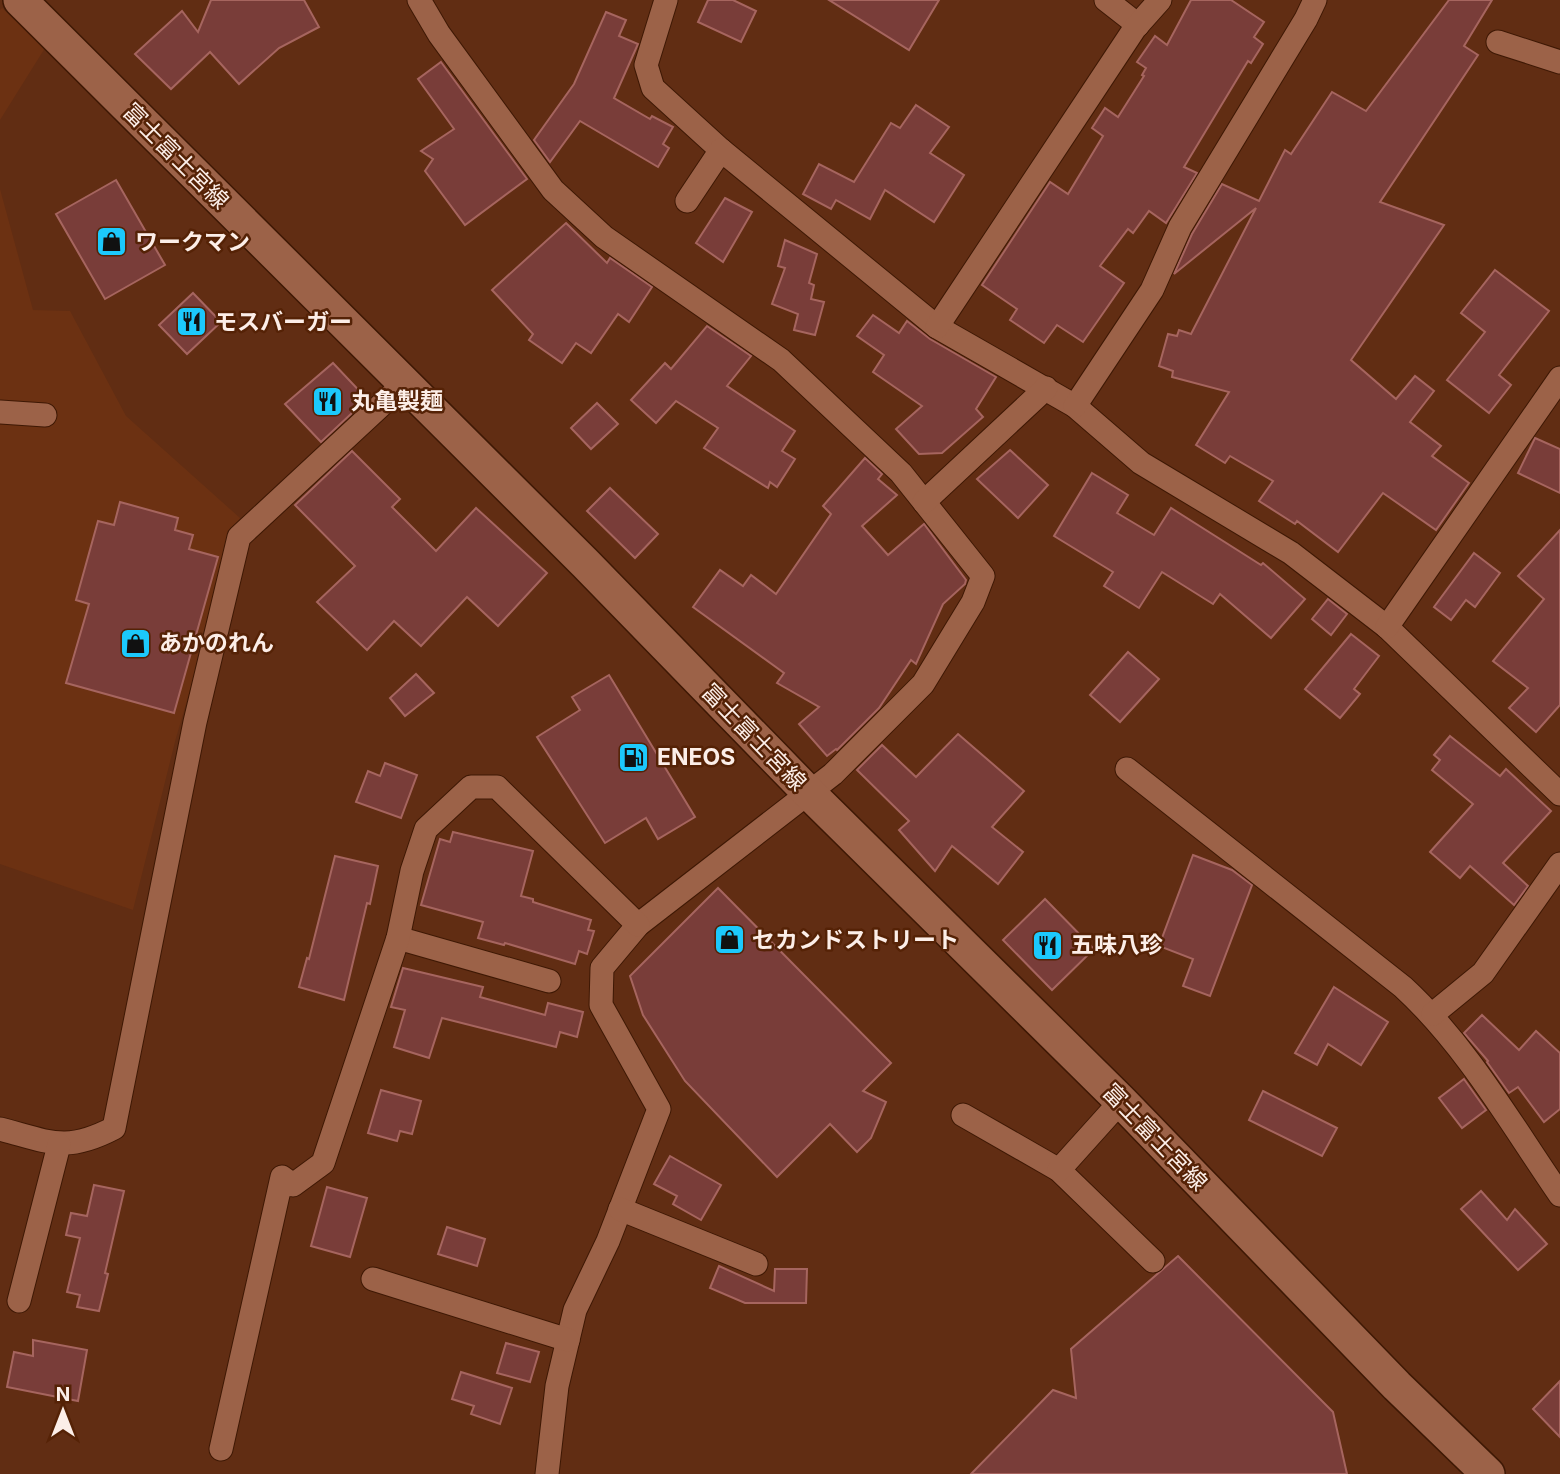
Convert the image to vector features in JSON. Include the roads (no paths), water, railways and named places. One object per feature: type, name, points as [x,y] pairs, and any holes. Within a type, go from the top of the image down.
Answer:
[{"type":"main road","name":"富士富士宮線","points":[[20,0],[585,563],[808,792],[1121,1101],[1397,1386],[1488,1474]]},
{"type":"street","points":[[419,0],[439,34],[554,190],[604,237],[781,360],[901,473],[983,576],[973,602],[923,684],[833,774],[638,925],[602,968],[601,1005],[659,1109],[608,1241],[575,1310],[557,1386],[547,1474]]},
{"type":"street","points":[[666,0],[646,65],[653,88],[721,150],[937,327],[1076,406],[1141,463],[1291,553],[1387,627],[1557,785]]},
{"type":"street","points":[[1106,0],[1138,25]]},
{"type":"street","points":[[937,327],[1138,25],[1160,0]]},
{"type":"street","points":[[1076,406],[1152,290],[1180,227],[1315,0]]},
{"type":"street","points":[[1498,42],[1560,62]]},
{"type":"street","points":[[687,201],[721,150]]},
{"type":"street","points":[[1387,627],[1560,378]]},
{"type":"street","points":[[0,1129],[59,1145],[91,1140],[114,1128],[195,722],[239,537],[405,383]]},
{"type":"street","points":[[923,502],[1046,388]]},
{"type":"street","points":[[0,412],[45,415]]},
{"type":"street","points":[[1127,769],[1403,987],[1433,1014],[1560,1195]]},
{"type":"street","points":[[221,1449],[282,1177],[293,1185],[323,1163],[398,938],[412,871],[426,829],[471,787],[497,787],[638,925]]},
{"type":"street","points":[[1433,1014],[1483,973],[1560,864]]},
{"type":"street","points":[[398,938],[549,981]]},
{"type":"street","points":[[1059,1170],[1121,1101]]},
{"type":"street","points":[[964,1115],[1059,1170],[1153,1261]]},
{"type":"street","points":[[19,1301],[59,1145]]},
{"type":"street","points":[[620,1209],[756,1264]]},
{"type":"street","points":[[373,1279],[568,1340]]},
{"type":"place","name":"ワークマン","points":[[112,242]]},
{"type":"place","name":"モスバーガー","points":[[191,322]]},
{"type":"place","name":"丸亀製麺","points":[[328,401]]},
{"type":"place","name":"あかのれん","points":[[136,643]]},
{"type":"place","name":"ENEOS","points":[[634,757]]},
{"type":"place","name":"セカンドストリート","points":[[729,940]]},
{"type":"place","name":"五味八珍","points":[[1048,945]]}]
